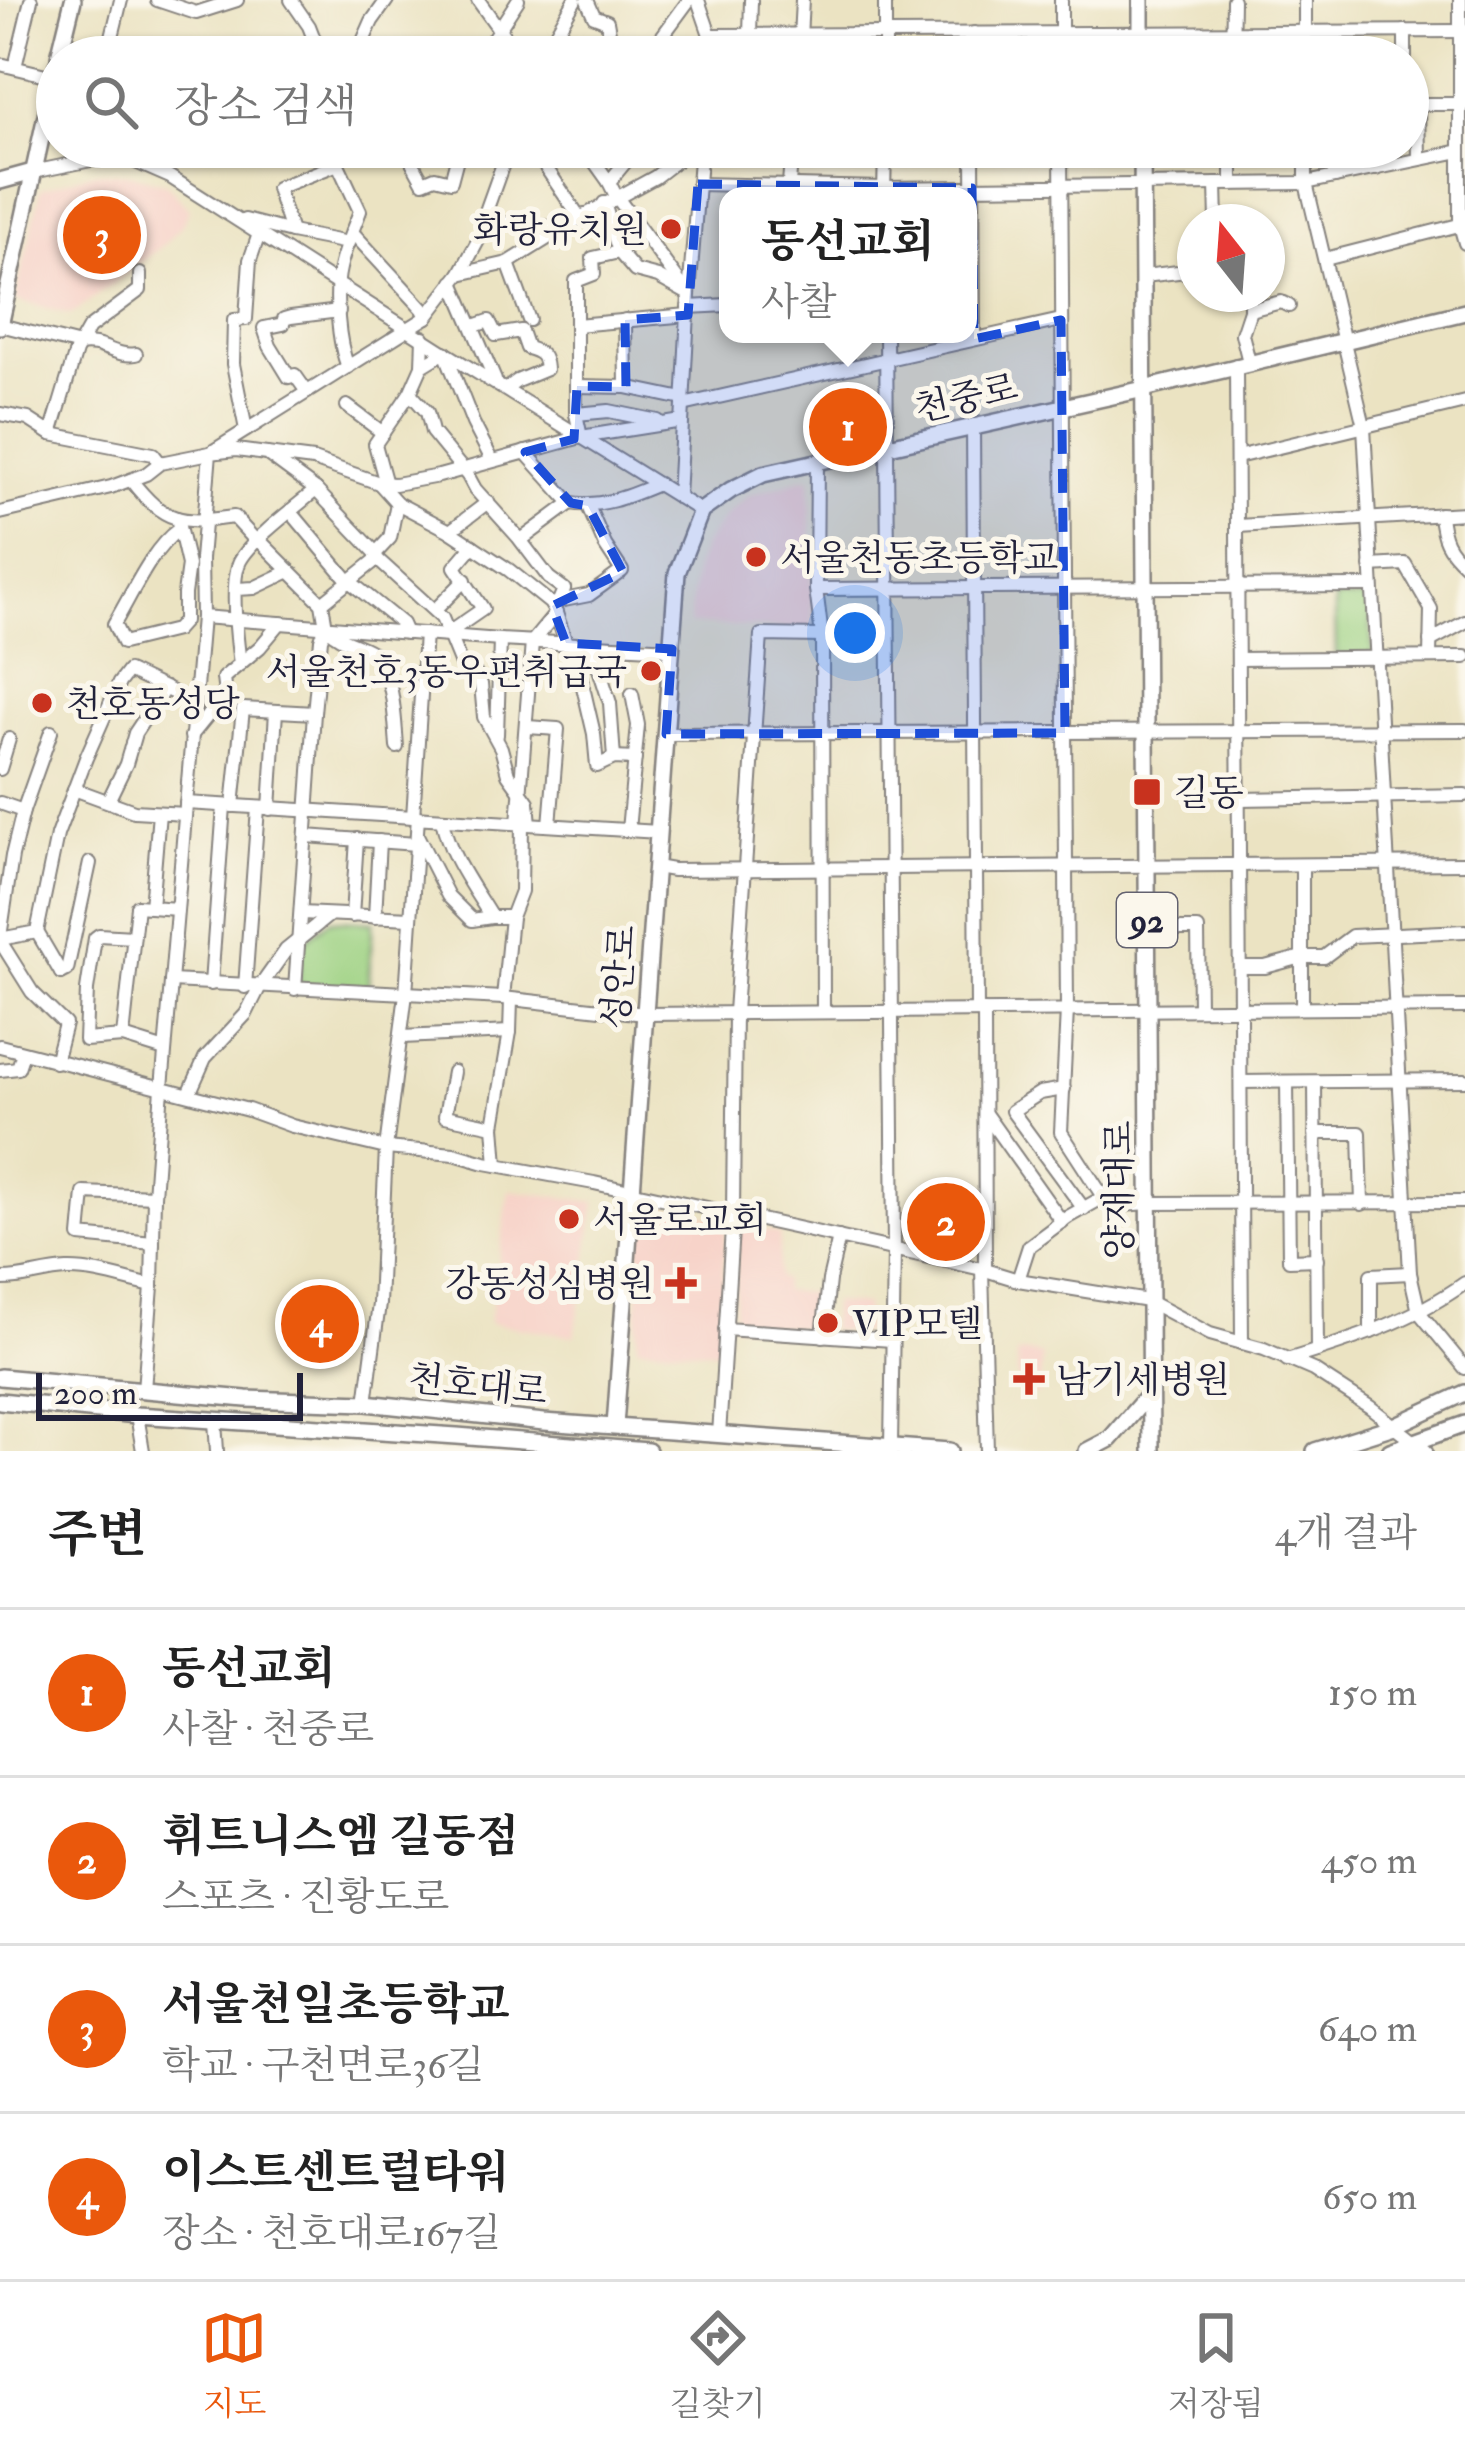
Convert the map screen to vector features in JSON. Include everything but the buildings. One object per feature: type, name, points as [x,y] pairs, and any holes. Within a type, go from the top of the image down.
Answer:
[{"type":"main road","points":[[64,36],[73,0]]},
{"type":"main road","points":[[1141,0],[1141,34]]},
{"type":"main road","points":[[0,326],[36,167]]},
{"type":"main road","name":"양재대로","points":[[1143,168],[1151,1451]]},
{"type":"main road","points":[[0,181],[34,172]]},
{"type":"main road","name":"천중로","points":[[700,511],[764,474],[1465,312]]},
{"type":"main road","name":"성안로","points":[[615,1426],[677,573],[700,511]]},
{"type":"main road","name":"천호대로","points":[[0,1377],[245,1399],[366,1402],[544,1423],[950,1451]]},
{"type":"main road","points":[[1087,1451],[1110,1439],[1150,1393]]},
{"type":"main road","points":[[1315,1451],[1394,1426],[1465,1394]]},
{"type":"main road","name":"천호대로","points":[[0,1401],[393,1441],[457,1436],[525,1446],[648,1451]]},
{"type":"main road","points":[[1390,1451],[1420,1446],[1465,1424]]},
{"type":"street","points":[[7,66],[31,0]]},
{"type":"street","points":[[112,36],[121,0]]},
{"type":"street","points":[[158,0],[196,13],[237,0]]},
{"type":"street","points":[[291,0],[313,36]]},
{"type":"street","points":[[365,36],[387,0]]},
{"type":"street","points":[[494,36],[518,0]]},
{"type":"street","points":[[554,36],[575,0]]},
{"type":"street","points":[[587,0],[594,16],[608,21],[606,36]]},
{"type":"street","points":[[664,36],[694,0],[710,35],[1463,31]]},
{"type":"street","points":[[750,35],[752,0]]},
{"type":"street","points":[[800,34],[802,0]]},
{"type":"street","points":[[885,0],[885,34]]},
{"type":"street","points":[[1060,0],[1061,33]]},
{"type":"street","points":[[1233,0],[1233,36]]},
{"type":"street","points":[[1305,0],[1305,36]]},
{"type":"street","points":[[1460,0],[1465,243]]},
{"type":"street","points":[[480,1],[505,36]]},
{"type":"street","points":[[1405,31],[1405,36]]},
{"type":"street","points":[[1429,104],[1463,104]]},
{"type":"street","points":[[1429,157],[1460,151]]},
{"type":"street","points":[[34,172],[53,168]]},
{"type":"street","points":[[156,168],[700,511]]},
{"type":"street","points":[[291,232],[277,188],[328,168]]},
{"type":"street","points":[[340,168],[360,211],[337,284],[348,367]]},
{"type":"street","points":[[415,168],[423,182],[435,177],[451,181],[454,168]]},
{"type":"street","points":[[210,453],[427,317],[486,226],[485,214],[501,168]]},
{"type":"street","points":[[546,168],[580,218]]},
{"type":"street","points":[[600,168],[610,182],[619,252],[635,271],[658,277],[688,306]]},
{"type":"street","points":[[610,182],[621,168]]},
{"type":"street","points":[[456,278],[508,263],[668,168]]},
{"type":"street","points":[[678,496],[676,422],[683,402],[698,168]]},
{"type":"street","points":[[1061,168],[1067,1010],[1061,1132],[1109,1206],[1465,1202]]},
{"type":"street","points":[[1232,168],[1232,184]]},
{"type":"street","points":[[1306,168],[1364,427],[1410,1273],[1418,1312],[1465,1367]]},
{"type":"street","points":[[1335,168],[1335,177]]},
{"type":"street","points":[[977,188],[1306,183],[1380,168]]},
{"type":"street","points":[[698,184],[737,187]]},
{"type":"street","points":[[1216,184],[1217,204]]},
{"type":"street","points":[[610,200],[688,306]]},
{"type":"street","points":[[232,217],[291,232],[350,237],[427,317]]},
{"type":"street","points":[[1325,259],[1462,224]]},
{"type":"street","points":[[486,226],[563,228]]},
{"type":"street","points":[[246,430],[233,364],[234,320],[246,319],[250,260],[260,234]]},
{"type":"street","points":[[581,436],[576,414],[576,281],[594,274],[593,258],[619,252]]},
{"type":"street","points":[[508,263],[530,320]]},
{"type":"street","points":[[1144,276],[1177,272]]},
{"type":"street","points":[[51,434],[89,328],[140,290],[140,274]]},
{"type":"street","points":[[456,278],[501,386]]},
{"type":"street","points":[[1285,304],[1289,306]]},
{"type":"street","points":[[576,325],[719,305]]},
{"type":"street","points":[[307,392],[295,375],[289,377],[264,328],[291,317],[339,310]]},
{"type":"street","points":[[1242,1343],[1237,457],[1242,334],[1249,312]]},
{"type":"street","points":[[626,320],[626,387]]},
{"type":"street","points":[[977,338],[1061,320]]},
{"type":"street","points":[[474,326],[489,321],[496,335],[521,331],[527,349],[545,357],[545,369],[501,386]]},
{"type":"street","points":[[0,326],[136,354]]},
{"type":"street","points":[[423,338],[422,366],[410,393],[375,444],[383,483],[397,503],[473,546],[556,607],[594,734],[597,766],[614,758],[635,759]]},
{"type":"street","points":[[886,343],[891,1446]]},
{"type":"street","points":[[577,386],[626,387],[683,402],[956,343]]},
{"type":"street","points":[[422,366],[445,352]]},
{"type":"street","points":[[445,352],[492,460]]},
{"type":"street","points":[[410,393],[427,412],[432,432],[475,489],[564,590],[532,642],[519,786],[523,824],[520,891],[511,917],[510,1033],[494,1126],[497,1165]]},
{"type":"street","points":[[1237,457],[1465,402]]},
{"type":"street","points":[[347,406],[383,433]]},
{"type":"street","points":[[576,414],[608,410],[676,422]]},
{"type":"street","points":[[0,414],[28,419],[51,434],[153,454],[160,463]]},
{"type":"street","points":[[0,513],[111,488],[160,463],[210,453],[236,450],[313,460],[383,483],[440,476],[581,436],[676,422]]},
{"type":"street","points":[[974,425],[987,1451]]},
{"type":"street","points":[[525,452],[571,503],[589,506],[658,484]]},
{"type":"street","points":[[143,1390],[210,453]]},
{"type":"street","points":[[266,453],[316,490],[376,556],[435,610],[452,636],[462,667],[481,684],[484,717],[508,773],[519,786]]},
{"type":"street","points":[[817,461],[823,1011]]},
{"type":"street","points":[[130,480],[177,524],[201,612]]},
{"type":"street","points":[[240,664],[234,620],[239,562],[316,490]]},
{"type":"street","points":[[450,531],[488,502]]},
{"type":"street","points":[[322,603],[390,538],[397,503]]},
{"type":"street","points":[[520,540],[571,503]]},
{"type":"street","points":[[556,607],[590,595],[622,571],[589,506]]},
{"type":"street","points":[[291,512],[348,580],[402,624],[406,633]]},
{"type":"street","points":[[1238,526],[1465,513]]},
{"type":"street","points":[[1440,514],[1442,538],[1465,566]]},
{"type":"street","points":[[188,565],[182,627],[123,643],[114,624],[149,564],[183,521],[234,517],[322,603],[326,627],[314,713],[295,989]]},
{"type":"street","points":[[452,636],[454,628],[484,609],[455,568],[473,546]]},
{"type":"street","points":[[1371,566],[1406,564],[1430,609],[1430,657]]},
{"type":"street","points":[[237,589],[254,588],[290,571]]},
{"type":"street","points":[[435,610],[465,580]]},
{"type":"street","points":[[817,589],[1372,586]]},
{"type":"street","points":[[201,612],[234,620],[672,649]]},
{"type":"street","points":[[1430,641],[1465,622]]},
{"type":"street","points":[[190,737],[225,694],[223,678],[280,623]]},
{"type":"street","points":[[326,627],[381,661],[394,708],[397,747]]},
{"type":"street","points":[[366,1402],[379,1304],[386,1148],[406,994],[425,634]]},
{"type":"street","points":[[719,1435],[733,1213],[735,1012],[761,634],[821,636]]},
{"type":"street","points":[[496,738],[500,640]]},
{"type":"street","points":[[591,644],[610,704],[614,758]]},
{"type":"street","points":[[1239,659],[1465,657]]},
{"type":"street","points":[[90,863],[67,970],[62,973],[37,932],[57,835],[119,683],[128,670],[193,702]]},
{"type":"street","points":[[108,802],[135,734],[165,688]]},
{"type":"street","points":[[628,830],[638,725],[632,694]]},
{"type":"street","points":[[212,984],[228,806],[243,709],[314,713]]},
{"type":"street","points":[[188,1094],[205,1058],[246,1014],[276,710]]},
{"type":"street","points":[[527,727],[558,729],[550,825]]},
{"type":"street","points":[[666,734],[1465,730]]},
{"type":"street","points":[[51,732],[23,811],[0,939],[32,992],[65,1024],[55,1062]]},
{"type":"street","points":[[0,769],[9,739]]},
{"type":"street","points":[[74,789],[134,811],[159,813],[228,806],[658,832]]},
{"type":"street","points":[[1239,799],[1465,795]]},
{"type":"street","points":[[0,803],[23,811]]},
{"type":"street","points":[[151,907],[159,813]]},
{"type":"street","points":[[442,819],[444,833],[491,917]]},
{"type":"street","points":[[306,836],[416,839]]},
{"type":"street","points":[[352,916],[357,839]]},
{"type":"street","points":[[416,839],[448,896],[472,920],[511,917]]},
{"type":"street","points":[[375,917],[379,841]]},
{"type":"street","points":[[656,867],[1465,863]]},
{"type":"street","points":[[1302,865],[1302,1008]]},
{"type":"street","points":[[123,1037],[137,906],[177,909]]},
{"type":"street","points":[[301,913],[411,919]]},
{"type":"street","points":[[252,987],[286,950],[328,916]]},
{"type":"street","points":[[1147,929],[1198,929],[1199,1009]]},
{"type":"street","points":[[0,939],[37,932]]},
{"type":"street","points":[[1240,967],[1324,957],[1352,936],[1465,932]]},
{"type":"street","points":[[133,937],[95,938],[85,1040],[123,1037],[165,1050]]},
{"type":"street","points":[[171,981],[507,999],[645,1013],[1465,1007]]},
{"type":"street","points":[[402,1036],[510,1033]]},
{"type":"street","points":[[0,1046],[386,1148],[454,1154],[1018,1280],[1148,1301],[1210,1334],[1264,1349],[1313,1370],[1420,1446]]},
{"type":"street","points":[[0,1070],[18,1068],[23,1053]]},
{"type":"street","points":[[453,1072],[445,1116],[494,1126]]},
{"type":"street","points":[[1241,1082],[1465,1081]]},
{"type":"street","points":[[1287,1082],[1289,1260],[1317,1259]]},
{"type":"street","points":[[1315,1082],[1317,1351]]},
{"type":"street","points":[[1064,1089],[1040,1093],[1012,1111],[1084,1209]]},
{"type":"street","points":[[985,1113],[1062,1222]]},
{"type":"street","points":[[1316,1133],[1360,1133],[1362,1204]]},
{"type":"street","points":[[153,1243],[80,1235],[84,1193],[154,1196]]},
{"type":"street","points":[[1018,1280],[1029,1246],[1102,1198]]},
{"type":"street","points":[[823,1336],[838,1237]]},
{"type":"street","points":[[0,1280],[73,1269],[152,1286]]},
{"type":"street","points":[[1371,1332],[1371,1275],[1410,1273]]},
{"type":"street","points":[[1287,1360],[1418,1312],[1465,1283]]},
{"type":"street","points":[[725,1329],[892,1340]]},
{"type":"street","points":[[137,1415],[143,1451]]},
{"type":"street","points":[[215,1421],[217,1451]]},
{"type":"street","name":"성안로","points":[[614,1449],[615,1426]]},
{"type":"highlighted area","points":[[698,184],[972,188],[974,339],[1061,320],[1065,733],[666,734],[672,649],[566,643],[552,606],[623,572],[588,506],[571,503],[525,452],[574,439],[577,386],[626,387],[625,320],[688,315]]},
{"type":"shaded area","points":[[94,172],[131,174],[167,184],[189,209],[182,225],[164,245],[71,315],[15,300],[41,189]]},
{"type":"shaded area","name":"서울천동초등학교","points":[[810,480],[813,630],[689,624],[695,570],[705,544],[726,515],[750,495]]},
{"type":"shaded area","points":[[509,1190],[596,1202],[575,1336],[489,1323]]},
{"type":"shaded area","name":"강동성심병원","points":[[640,1201],[726,1220],[719,1351],[637,1346]]},
{"type":"shaded area","name":"강동성심병원","points":[[738,1222],[780,1234],[778,1278],[783,1279],[783,1291],[817,1293],[815,1328],[734,1325]]},
{"type":"shaded area","points":[[832,1302],[865,1305],[865,1333],[830,1330]]},
{"type":"shaded area","name":"남기세병원","points":[[1016,1354],[1042,1356],[1039,1395],[1019,1393]]},
{"type":"green space","points":[[1335,598],[1369,598],[1373,655],[1336,656]]},
{"type":"green space","points":[[330,920],[373,922],[368,988],[298,986],[302,943]]},
{"type":"place","name":"화랑유치원","points":[[671,229]]},
{"type":"place","name":"서울천일초등학교","points":[[102,235]]},
{"type":"place","name":"동선교회","points":[[848,427]]},
{"type":"place","name":"서울천동초등학교","points":[[756,557]]},
{"type":"place","name":"서울천호3동우편취급국","points":[[651,671]]},
{"type":"place","name":"천호동성당","points":[[42,703]]},
{"type":"place","name":"길동","points":[[1147,792]]},
{"type":"place","name":"서울로교회","points":[[569,1219]]},
{"type":"place","name":"휘트니스엠 길동점","points":[[946,1222]]},
{"type":"place","name":"강동성심병원","points":[[681,1283]]},
{"type":"place","name":"VIP모텔","points":[[828,1323]]},
{"type":"place","name":"이스트센트럴타워","points":[[320,1324]]},
{"type":"place","name":"남기세병원","points":[[1029,1379]]}]
